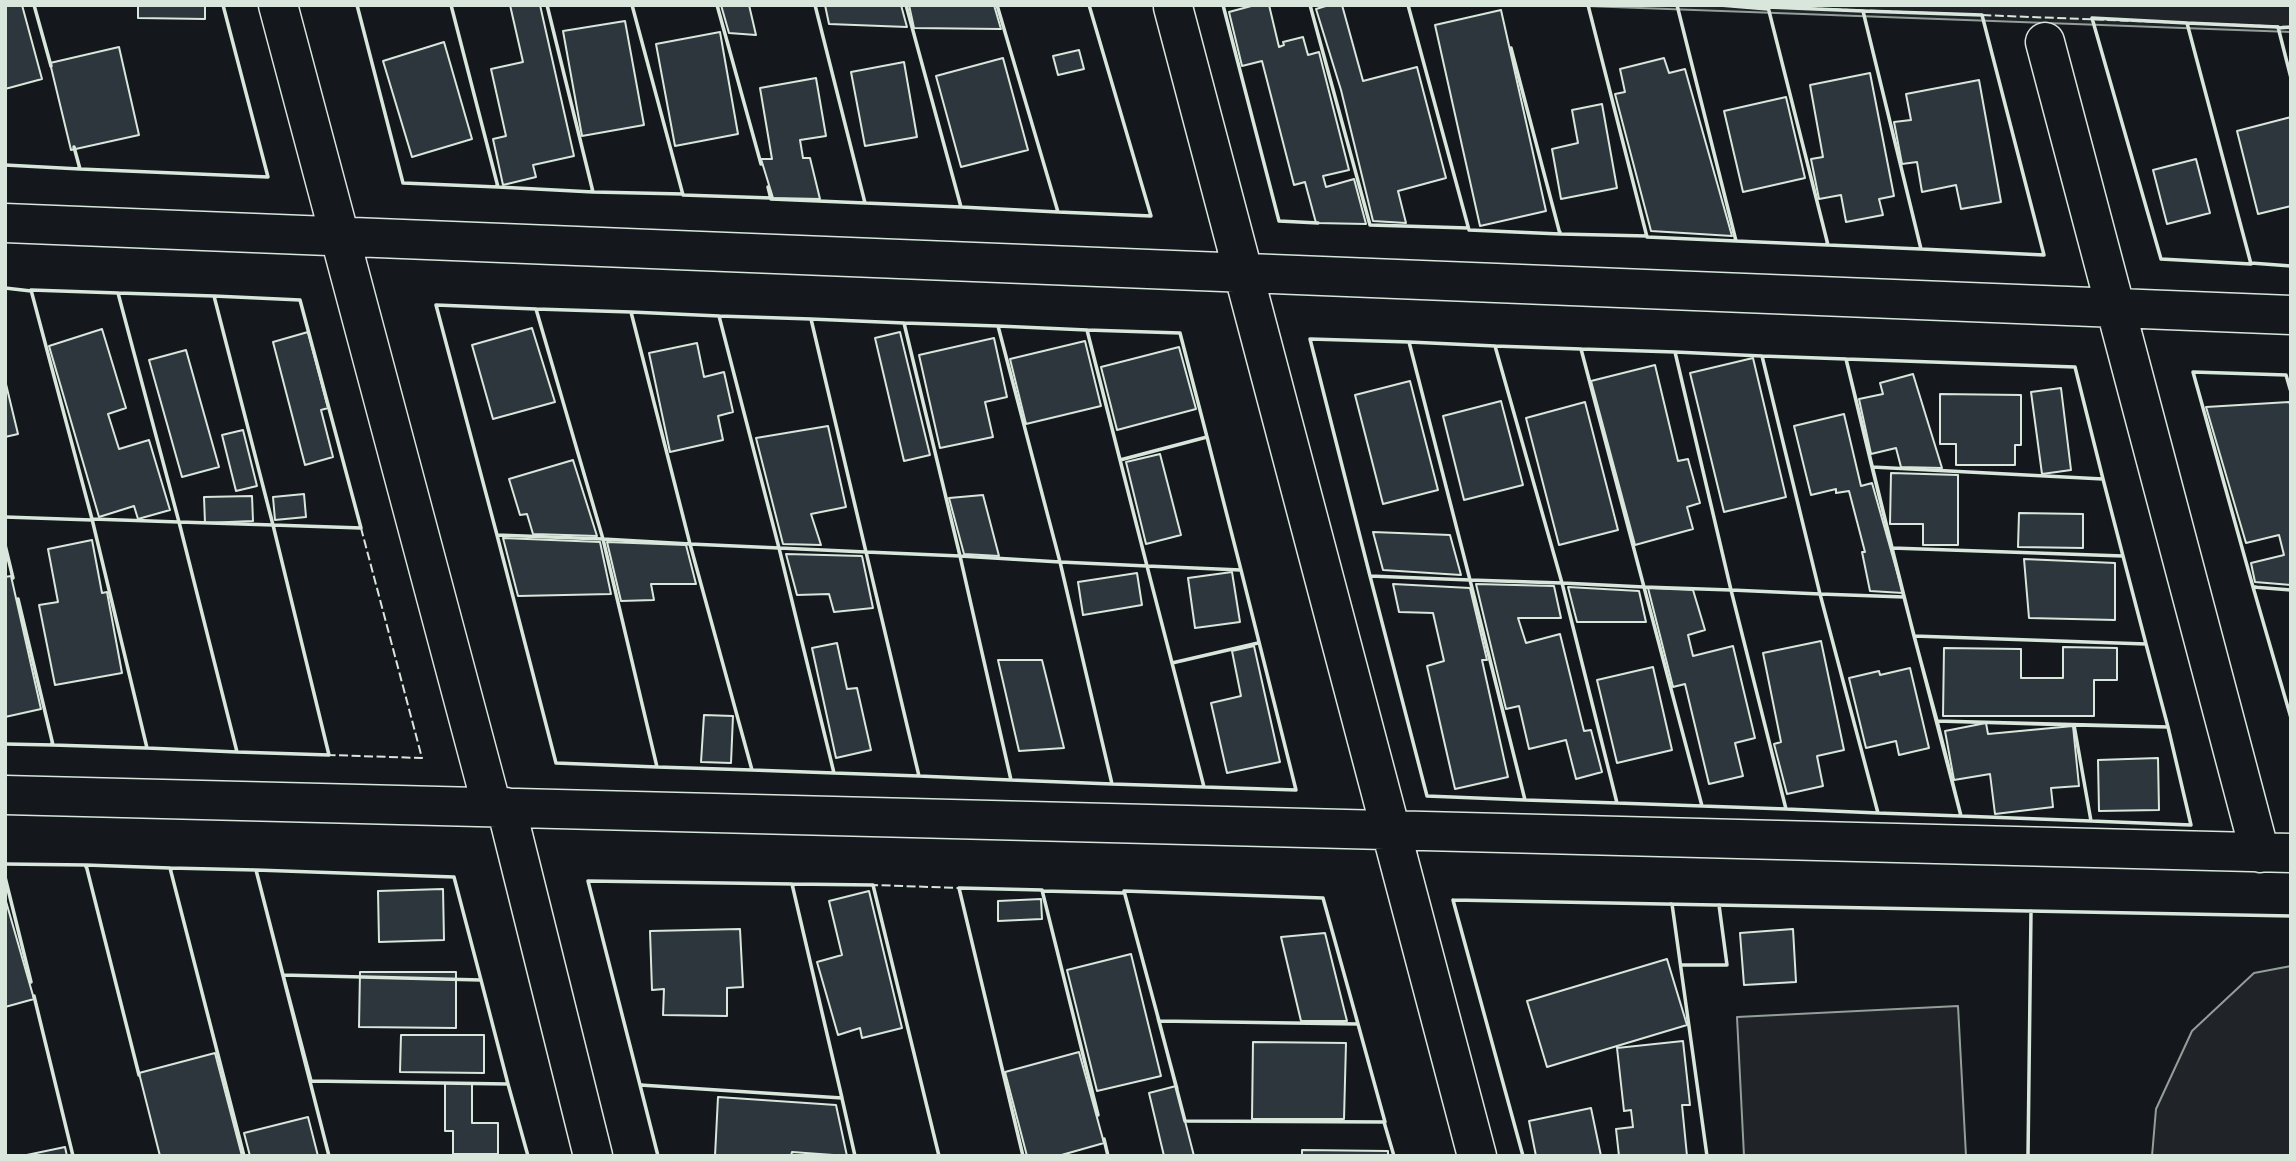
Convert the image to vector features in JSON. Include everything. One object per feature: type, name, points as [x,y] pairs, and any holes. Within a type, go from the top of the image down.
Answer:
[{"type":"street","points":[[278,5],[593,1156]]},
{"type":"street","points":[[1173,6],[1477,1156]]},
{"type":"street","points":[[5,795],[2275,853],[2115,307],[2045,42]]},
{"type":"street","points":[[5,223],[2291,315]]},
{"type":"shaded area","points":[[1559,5],[2291,5],[2291,32]]},
{"type":"shaded area","points":[[2291,966],[2291,1156],[2152,1156],[2156,1109],[2192,1031],[2254,973]]},
{"type":"shaded area","points":[[1958,1006],[1966,1156],[1744,1156],[1737,1017]]},
{"type":"building","points":[[5,5],[22,5],[42,79],[5,89]]},
{"type":"building","points":[[138,5],[205,5],[205,19],[138,18]]},
{"type":"building","points":[[510,5],[540,5],[574,156],[533,165],[536,177],[503,185],[493,139],[506,136],[491,69],[523,62]]},
{"type":"building","points":[[721,5],[749,5],[756,35],[729,33]]},
{"type":"building","points":[[825,5],[901,5],[907,27],[829,24]]},
{"type":"building","points":[[909,5],[994,5],[1001,29],[914,28]]},
{"type":"building","points":[[1255,5],[1269,5],[1279,47],[1284,45],[1283,42],[1303,37],[1308,55],[1319,52],[1349,170],[1323,176],[1326,187],[1354,179],[1366,224],[1316,223],[1305,182],[1294,185],[1262,61],[1242,66],[1229,12]]},
{"type":"building","points":[[1342,5],[1363,81],[1417,67],[1446,178],[1398,191],[1406,223],[1373,221],[1341,90],[1316,9]]},
{"type":"building","points":[[1501,10],[1546,211],[1480,226],[1435,25]]},
{"type":"building","points":[[625,21],[644,125],[582,136],[563,31]]},
{"type":"building","points":[[720,32],[738,134],[675,146],[656,44]]},
{"type":"building","points":[[444,42],[472,139],[412,157],[383,61]]},
{"type":"building","points":[[119,47],[139,135],[71,150],[50,63]]},
{"type":"building","points":[[1079,50],[1084,69],[1058,75],[1053,56]]},
{"type":"building","points":[[1003,58],[1028,150],[961,167],[936,76]]},
{"type":"building","points":[[1664,58],[1669,73],[1685,69],[1732,236],[1651,231],[1615,94],[1625,92],[1620,69]]},
{"type":"building","points":[[904,62],[917,137],[865,146],[851,72]]},
{"type":"building","points":[[1870,73],[1894,196],[1879,199],[1883,215],[1846,222],[1841,195],[1819,199],[1811,159],[1823,157],[1810,85]]},
{"type":"building","points":[[816,78],[826,136],[800,140],[803,158],[810,158],[820,199],[773,198],[761,159],[772,159],[760,88]]},
{"type":"building","points":[[1979,80],[2001,202],[1961,209],[1956,185],[1922,192],[1917,162],[1902,164],[1894,122],[1911,120],[1906,94]]},
{"type":"building","points":[[1786,97],[1805,178],[1743,192],[1724,111]]},
{"type":"building","points":[[1602,104],[1617,188],[1561,199],[1552,149],[1578,143],[1572,110]]},
{"type":"building","points":[[2291,117],[2291,206],[2258,214],[2237,131]]},
{"type":"building","points":[[2196,159],[2210,213],[2167,224],[2153,170]]},
{"type":"building","points":[[532,328],[555,402],[493,419],[472,345]]},
{"type":"building","points":[[102,329],[126,408],[108,414],[119,449],[149,440],[170,510],[138,519],[134,506],[99,517],[49,346]]},
{"type":"building","points":[[308,332],[328,408],[321,410],[333,457],[305,465],[273,342]]},
{"type":"building","points":[[900,332],[930,455],[904,461],[875,338]]},
{"type":"building","points":[[994,338],[1007,397],[985,402],[993,437],[940,448],[919,355]]},
{"type":"building","points":[[1085,341],[1101,406],[1026,424],[1010,359]]},
{"type":"building","points":[[697,343],[704,377],[724,372],[733,412],[718,416],[723,440],[670,452],[649,353]]},
{"type":"building","points":[[1179,347],[1196,409],[1117,430],[1101,367]]},
{"type":"building","points":[[186,350],[219,467],[182,477],[149,360]]},
{"type":"building","points":[[1753,358],[1786,497],[1724,512],[1690,373]]},
{"type":"building","points":[[1655,365],[1678,461],[1688,459],[1700,503],[1687,507],[1693,529],[1635,545],[1591,381]]},
{"type":"building","points":[[1913,374],[1942,468],[1901,467],[1896,448],[1871,454],[1859,399],[1883,394],[1880,383]]},
{"type":"building","points":[[5,380],[18,434],[5,437]]},
{"type":"building","points":[[1410,381],[1438,490],[1383,504],[1355,395]]},
{"type":"building","points":[[2061,388],[2071,470],[2042,474],[2031,392]]},
{"type":"building","points":[[1940,394],[2021,395],[2021,445],[2015,445],[2015,465],[1956,465],[1956,444],[1940,444]]},
{"type":"building","points":[[1501,401],[1523,485],[1464,500],[1443,416]]},
{"type":"building","points":[[1585,402],[1618,530],[1559,545],[1526,418]]},
{"type":"building","points":[[2289,402],[2291,585],[2255,582],[2251,563],[2284,555],[2279,535],[2246,543],[2206,407]]},
{"type":"building","points":[[1844,414],[1861,486],[1872,483],[1903,593],[1870,591],[1862,552],[1865,552],[1849,491],[1836,493],[1836,489],[1811,495],[1794,426]]},
{"type":"building","points":[[828,426],[846,507],[811,514],[821,545],[783,544],[756,438]]},
{"type":"building","points":[[243,430],[257,486],[236,491],[222,435]]},
{"type":"building","points":[[1160,454],[1181,535],[1146,544],[1126,462]]},
{"type":"building","points":[[573,460],[597,536],[533,534],[527,514],[520,515],[509,479]]},
{"type":"building","points":[[1891,473],[1958,475],[1958,545],[1923,545],[1923,524],[1890,524]]},
{"type":"building","points":[[304,494],[306,517],[275,520],[273,497]]},
{"type":"building","points":[[983,495],[999,556],[964,554],[949,498]]},
{"type":"building","points":[[252,496],[253,521],[205,523],[204,497]]},
{"type":"building","points":[[2019,513],[2083,514],[2083,548],[2018,547]]},
{"type":"building","points":[[1373,532],[1450,535],[1461,575],[1383,570]]},
{"type":"building","points":[[503,538],[600,542],[611,594],[518,596]]},
{"type":"building","points":[[92,540],[102,593],[107,592],[122,673],[55,685],[39,605],[58,602],[48,549]]},
{"type":"building","points":[[607,542],[686,545],[696,584],[651,584],[654,600],[621,601]]},
{"type":"building","points":[[786,554],[862,556],[873,608],[834,612],[829,594],[797,595]]},
{"type":"building","points":[[2024,559],[2115,563],[2115,620],[2029,618]]},
{"type":"building","points":[[1232,572],[1240,622],[1195,628],[1188,578]]},
{"type":"building","points":[[1137,573],[1142,605],[1083,615],[1078,582]]},
{"type":"building","points":[[11,576],[41,709],[5,717],[5,577]]},
{"type":"building","points":[[1393,584],[1470,588],[1487,660],[1482,660],[1508,777],[1455,789],[1427,666],[1444,661],[1433,613],[1399,612]]},
{"type":"building","points":[[1476,584],[1554,586],[1561,618],[1518,618],[1526,643],[1560,634],[1584,731],[1591,730],[1602,772],[1576,779],[1566,740],[1529,749],[1519,706],[1506,709]]},
{"type":"building","points":[[1568,587],[1639,591],[1646,622],[1577,622]]},
{"type":"building","points":[[1648,588],[1693,590],[1705,630],[1688,635],[1693,656],[1733,646],[1755,738],[1735,743],[1743,776],[1709,784],[1685,684],[1673,687]]},
{"type":"building","points":[[1821,641],[1844,750],[1817,756],[1823,786],[1787,794],[1774,744],[1781,742],[1763,653]]},
{"type":"building","points":[[837,643],[847,689],[857,688],[871,750],[836,758],[812,648]]},
{"type":"building","points":[[1254,646],[1280,762],[1227,773],[1211,703],[1241,696],[1232,651]]},
{"type":"building","points":[[2063,647],[2117,648],[2117,680],[2094,680],[2094,716],[1943,716],[1944,648],[2021,649],[2021,678],[2063,678]]},
{"type":"building","points":[[998,660],[1042,660],[1064,748],[1019,751]]},
{"type":"building","points":[[1653,667],[1672,750],[1617,763],[1597,680]]},
{"type":"building","points":[[1910,668],[1929,748],[1899,755],[1896,741],[1866,748],[1849,678]]},
{"type":"building","points":[[704,715],[733,716],[731,763],[701,762]]},
{"type":"building","points":[[1986,723],[1988,734],[2073,726],[2079,786],[2051,788],[2053,807],[1995,814],[1990,774],[1954,780],[1945,731]]},
{"type":"building","points":[[2158,758],[2159,810],[2099,811],[2098,760]]},
{"type":"building","points":[[443,889],[444,940],[379,942],[378,891]]},
{"type":"building","points":[[869,891],[902,1028],[862,1038],[860,1028],[838,1035],[817,962],[842,955],[829,901]]},
{"type":"building","points":[[5,898],[34,999],[5,1007]]},
{"type":"building","points":[[1041,899],[1042,919],[998,921],[998,901]]},
{"type":"building","points":[[740,929],[743,987],[727,988],[727,1016],[663,1015],[664,989],[652,990],[650,931]]},
{"type":"building","points":[[1793,929],[1796,982],[1744,985],[1740,933]]},
{"type":"building","points":[[1325,933],[1347,1021],[1301,1021],[1281,937]]},
{"type":"building","points":[[1131,954],[1161,1076],[1097,1091],[1067,970]]},
{"type":"building","points":[[1667,959],[1687,1025],[1547,1067],[1527,1001]]},
{"type":"building","points":[[360,972],[456,972],[456,1028],[359,1027]]},
{"type":"building","points":[[401,1035],[484,1035],[484,1073],[400,1072]]},
{"type":"building","points":[[1683,1041],[1690,1105],[1682,1105],[1687,1156],[1619,1156],[1616,1129],[1633,1127],[1631,1110],[1624,1111],[1617,1048]]},
{"type":"building","points":[[1253,1042],[1346,1043],[1344,1119],[1252,1119]]},
{"type":"building","points":[[1079,1052],[1104,1143],[1058,1156],[1027,1156],[1005,1072]]},
{"type":"building","points":[[215,1053],[242,1156],[160,1156],[139,1073]]},
{"type":"building","points":[[445,1083],[472,1083],[472,1123],[498,1123],[498,1154],[453,1154],[453,1131],[445,1131]]},
{"type":"building","points":[[1176,1086],[1194,1156],[1164,1156],[1149,1093]]},
{"type":"building","points":[[718,1097],[836,1105],[847,1156],[792,1152],[791,1156],[715,1156]]},
{"type":"building","points":[[1591,1108],[1601,1156],[1536,1156],[1529,1121]]},
{"type":"building","points":[[308,1117],[318,1156],[250,1156],[244,1133]]},
{"type":"building","points":[[65,1147],[67,1156],[22,1156]]},
{"type":"building","points":[[1302,1150],[1388,1151],[1388,1156],[1302,1156]]},
{"type":"fence","points":[[1720,5],[2291,27]]},
{"type":"fence","points":[[273,525],[361,528],[422,758],[329,755],[273,525]]},
{"type":"fence","points":[[939,1156],[873,885],[959,888],[1023,1156]]},
{"type":"wall","points":[[34,5],[51,66]]},
{"type":"wall","points":[[74,147],[80,169],[268,177],[223,5]]},
{"type":"wall","points":[[357,5],[403,183],[498,187],[497,185]]},
{"type":"wall","points":[[451,5],[498,187],[593,192],[592,189]]},
{"type":"wall","points":[[547,5],[593,192],[683,194]]},
{"type":"wall","points":[[632,5],[683,195],[771,198]]},
{"type":"wall","points":[[717,5],[761,164]]},
{"type":"wall","points":[[815,5],[865,203],[961,207]]},
{"type":"wall","points":[[906,5],[961,207],[1058,212],[1057,209]]},
{"type":"wall","points":[[997,5],[1058,212],[1151,216],[1089,5]]},
{"type":"wall","points":[[1223,5],[1279,221],[1318,223]]},
{"type":"wall","points":[[1310,5],[1370,225],[1468,228]]},
{"type":"wall","points":[[1408,5],[1469,230],[1560,232]]},
{"type":"wall","points":[[1588,5],[1647,237],[1736,240]]},
{"type":"wall","points":[[1677,5],[1736,241],[1828,245],[1827,243]]},
{"type":"wall","points":[[1720,5],[1768,9]]},
{"type":"wall","points":[[1768,7],[1863,11],[1921,249],[1828,245],[1768,7]]},
{"type":"wall","points":[[1863,11],[1982,15],[2044,255],[1921,249],[1863,11]]},
{"type":"wall","points":[[2092,18],[2187,23],[2251,264],[2161,259],[2092,18]]},
{"type":"wall","points":[[2187,23],[2278,27],[2291,78]]},
{"type":"wall","points":[[2278,28],[2291,27]]},
{"type":"wall","points":[[1511,48],[1560,234],[1647,236]]},
{"type":"wall","points":[[5,165],[80,169],[79,167]]},
{"type":"wall","points":[[768,187],[771,199],[865,202]]},
{"type":"wall","points":[[2251,263],[2291,266]]},
{"type":"wall","points":[[5,288],[31,291]]},
{"type":"wall","points":[[31,290],[118,293],[179,522],[92,519],[31,290]]},
{"type":"wall","points":[[118,293],[214,296],[273,525],[179,522],[118,293]]},
{"type":"wall","points":[[214,296],[300,300],[361,528],[273,525],[214,296]]},
{"type":"wall","points":[[436,305],[536,309],[603,539],[497,535],[436,305]]},
{"type":"wall","points":[[536,309],[631,312],[690,544],[603,539],[536,309]]},
{"type":"wall","points":[[631,312],[719,316],[779,548],[690,544],[631,312]]},
{"type":"wall","points":[[719,316],[811,319],[866,552],[779,548],[719,316]]},
{"type":"wall","points":[[811,319],[904,323],[960,556],[866,552],[811,319]]},
{"type":"wall","points":[[904,323],[998,326],[1060,562],[960,556],[904,323]]},
{"type":"wall","points":[[998,326],[1087,330],[1147,566],[1060,562],[998,326]]},
{"type":"wall","points":[[1087,330],[1180,333],[1207,437],[1120,460],[1087,330]]},
{"type":"wall","points":[[1310,339],[1409,342],[1470,580],[1370,576],[1310,339]]},
{"type":"wall","points":[[1409,342],[1495,346],[1562,583],[1470,580],[1409,342]]},
{"type":"wall","points":[[1495,346],[1581,349],[1644,587],[1562,583],[1495,346]]},
{"type":"wall","points":[[1581,349],[1675,352],[1731,590],[1644,587],[1581,349]]},
{"type":"wall","points":[[1675,352],[1762,356],[1820,594],[1731,590],[1675,352]]},
{"type":"wall","points":[[1762,356],[1846,359],[1904,597],[1820,594],[1762,356]]},
{"type":"wall","points":[[1846,359],[2075,367],[2103,479],[1872,467],[1846,359]]},
{"type":"wall","points":[[2291,392],[2286,375],[2193,372],[2253,587],[2291,590]]},
{"type":"wall","points":[[1207,437],[1241,570],[1147,566],[1120,460],[1207,437]]},
{"type":"wall","points":[[1872,467],[2103,479],[2123,556],[1892,548],[1872,467]]},
{"type":"wall","points":[[5,517],[92,520]]},
{"type":"wall","points":[[92,519],[179,522],[237,752],[147,748],[92,519]]},
{"type":"wall","points":[[179,522],[273,525],[329,755],[237,752],[179,522]]},
{"type":"wall","points":[[497,535],[603,539],[657,767],[556,763],[497,535]]},
{"type":"wall","points":[[603,539],[690,544],[752,770],[657,767],[603,539]]},
{"type":"wall","points":[[690,544],[779,548],[834,773],[752,770],[690,544]]},
{"type":"wall","points":[[5,545],[13,578]]},
{"type":"wall","points":[[779,548],[866,552],[919,776],[834,773],[779,548]]},
{"type":"wall","points":[[1892,548],[2123,556],[2146,644],[1914,636],[1892,548]]},
{"type":"wall","points":[[866,552],[960,556],[1011,780],[919,776],[866,552]]},
{"type":"wall","points":[[960,556],[1060,562],[1112,784],[1011,780],[960,556]]},
{"type":"wall","points":[[1060,562],[1147,566],[1204,787],[1112,784],[1060,562]]},
{"type":"wall","points":[[1258,643],[1172,663],[1147,566],[1241,570],[1296,790],[1204,787],[1172,663],[1258,643]]},
{"type":"wall","points":[[1370,576],[1470,580],[1525,800],[1427,796],[1370,576]]},
{"type":"wall","points":[[1470,580],[1562,583],[1617,803],[1525,800],[1470,580]]},
{"type":"wall","points":[[1562,583],[1644,587],[1702,806],[1617,803],[1562,583]]},
{"type":"wall","points":[[1644,587],[1731,590],[1786,809],[1702,806],[1644,587]]},
{"type":"wall","points":[[2256,587],[2253,587],[2291,718]]},
{"type":"wall","points":[[1731,590],[1820,594],[1878,813],[1786,809],[1731,590]]},
{"type":"wall","points":[[1820,594],[1904,597],[1961,816],[1878,813],[1820,594]]},
{"type":"wall","points":[[18,599],[53,745],[146,748]]},
{"type":"wall","points":[[1914,636],[2146,644],[2168,727],[1937,721],[1914,636]]},
{"type":"wall","points":[[1937,721],[2074,725],[2091,821],[1961,816],[1937,721]]},
{"type":"wall","points":[[2074,725],[2168,727],[2191,825],[2091,821],[2074,725]]},
{"type":"wall","points":[[5,744],[53,745],[52,743]]},
{"type":"wall","points":[[5,864],[86,867]]},
{"type":"wall","points":[[139,1075],[86,865],[170,868],[244,1156]]},
{"type":"wall","points":[[171,871],[170,868],[256,870],[329,1156]]},
{"type":"wall","points":[[256,870],[454,877],[481,980],[283,975],[256,870]]},
{"type":"wall","points":[[5,877],[31,982]]},
{"type":"wall","points":[[588,881],[792,884],[842,1098],[640,1085],[588,881]]},
{"type":"wall","points":[[793,886],[792,884],[873,885],[939,1156]]},
{"type":"wall","points":[[1023,1156],[959,888],[1042,890],[1098,1115]]},
{"type":"wall","points":[[1043,891],[1124,893]]},
{"type":"wall","points":[[1124,891],[1323,898],[1358,1024],[1159,1021],[1124,891]]},
{"type":"wall","points":[[1453,900],[2291,916]]},
{"type":"wall","points":[[1453,900],[1523,1156]]},
{"type":"wall","points":[[1670,904],[1707,1156]]},
{"type":"wall","points":[[1681,965],[1727,965],[1719,905]]},
{"type":"wall","points":[[2028,1156],[2031,911]]},
{"type":"wall","points":[[283,975],[481,980],[508,1084],[311,1081],[283,975]]},
{"type":"wall","points":[[34,996],[73,1156]]},
{"type":"wall","points":[[1158,1018],[1177,1089]]},
{"type":"wall","points":[[1159,1021],[1358,1024],[1385,1122],[1185,1121],[1159,1021]]},
{"type":"wall","points":[[507,1084],[528,1156]]},
{"type":"wall","points":[[643,1085],[640,1085],[658,1156]]},
{"type":"wall","points":[[841,1094],[855,1156]]},
{"type":"wall","points":[[1384,1122],[1394,1156]]},
{"type":"wall","points":[[1104,1139],[1108,1156]]}]
